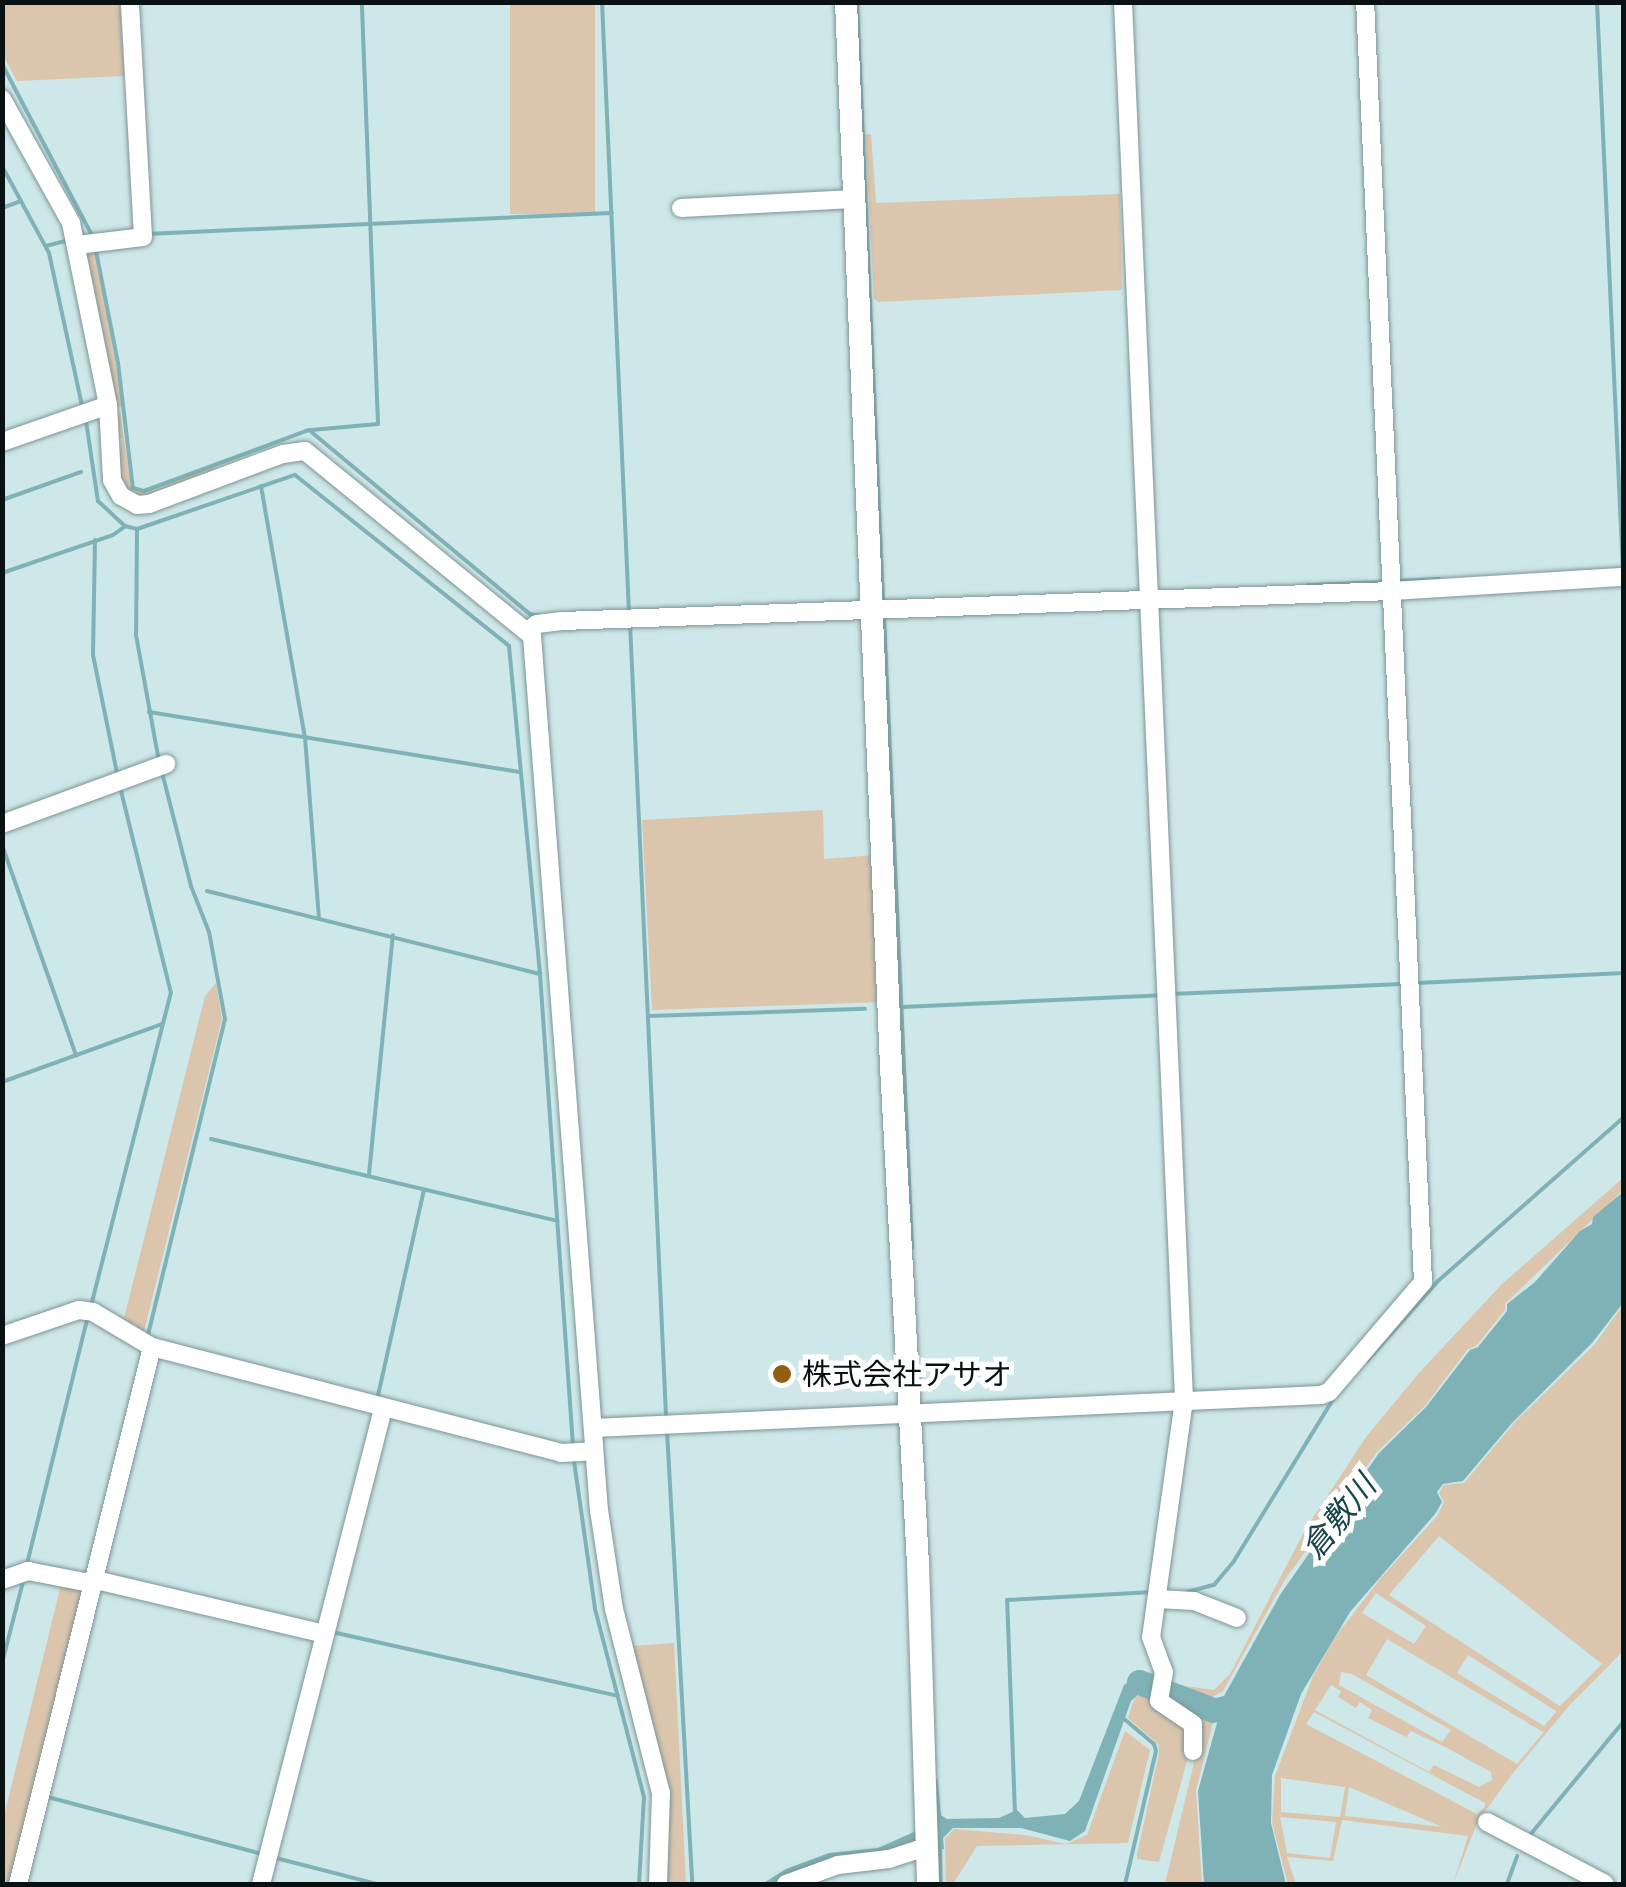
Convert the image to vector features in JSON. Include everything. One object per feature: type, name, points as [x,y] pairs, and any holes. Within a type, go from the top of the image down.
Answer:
[{"type":"street","points":[[89,244],[143,237],[130,2]]},
{"type":"street","points":[[846,2],[880,611],[915,1413],[928,1884]]},
{"type":"street","points":[[1124,2],[1145,600],[1184,1400],[1151,1637],[1164,1672],[1162,1704],[1188,1719],[1196,1730],[1193,1751]]},
{"type":"street","points":[[593,1428],[1329,1392],[1423,1282],[1364,2]]},
{"type":"street","points":[[2,99],[89,244],[108,406],[112,480],[128,502],[150,504],[284,454],[304,451],[529,630],[593,1428],[581,1453],[614,1609],[661,1793],[658,1884]]},
{"type":"street","points":[[681,208],[854,199]]},
{"type":"street","points":[[2,442],[108,406]]},
{"type":"street","points":[[529,630],[537,624],[562,621],[1145,600],[1392,584],[1624,578]]},
{"type":"street","points":[[2,824],[162,766]]},
{"type":"street","points":[[2,1336],[90,1311],[149,1349],[379,1410],[581,1453]]},
{"type":"street","points":[[18,1884],[149,1349]]},
{"type":"street","points":[[261,1884],[379,1410]]},
{"type":"street","points":[[2,1580],[25,1572],[91,1582],[322,1632]]},
{"type":"street","points":[[1157,1594],[1194,1601],[1237,1618]]},
{"type":"street","points":[[1487,1822],[1605,1884]]},
{"type":"street","points":[[786,1884],[830,1866],[889,1859],[927,1839]]},
{"type":"shaded area","points":[[2,3],[120,3],[124,76],[17,81],[3,55]]},
{"type":"shaded area","points":[[510,3],[595,3],[595,214],[510,214]]},
{"type":"shaded area","points":[[871,134],[876,203],[1120,194],[1122,290],[878,302],[874,298],[865,135]]},
{"type":"shaded area","points":[[95,246],[123,406],[115,407],[85,247]]},
{"type":"shaded area","points":[[120,412],[132,491],[147,493],[213,467],[216,474],[157,497],[132,498],[117,476],[122,439],[116,437],[115,416]]},
{"type":"shaded area","points":[[823,810],[824,859],[876,855],[882,1002],[652,1010],[642,820]]},
{"type":"shaded area","points":[[216,983],[222,1019],[143,1335],[123,1322],[205,996]]},
{"type":"shaded area","points":[[1623,1178],[1623,1190],[1505,1304],[1505,1310],[1477,1345],[1467,1350],[1424,1407],[1377,1452],[1284,1581],[1223,1691],[1212,1697],[1184,1690],[1185,1686],[1214,1690],[1230,1674],[1305,1530],[1366,1437],[1419,1373],[1502,1284]]},
{"type":"shaded area","points":[[1623,1305],[1623,1651],[1569,1706],[1513,1773],[1478,1821],[1453,1884],[1468,1836],[1342,1820],[1333,1861],[1287,1857],[1296,1884],[1288,1884],[1272,1823],[1275,1776],[1313,1676],[1336,1636],[1380,1579],[1437,1516],[1444,1502],[1439,1493],[1444,1485],[1464,1483],[1514,1423],[1595,1344]],"holes":[[[1439,1536],[1602,1664],[1560,1706],[1389,1595]],[[1376,1593],[1426,1626],[1414,1644],[1362,1613]],[[1387,1639],[1543,1732],[1517,1764],[1366,1675]],[[1468,1655],[1556,1711],[1544,1726],[1457,1673]],[[1341,1672],[1352,1674],[1451,1730],[1442,1742],[1339,1685]],[[1331,1685],[1341,1691],[1338,1697],[1356,1708],[1360,1702],[1372,1710],[1368,1718],[1406,1737],[1411,1731],[1447,1748],[1491,1772],[1492,1780],[1479,1787],[1434,1765],[1429,1772],[1315,1710]],[[1314,1712],[1485,1803],[1477,1814],[1306,1724]],[[1281,1778],[1345,1787],[1340,1817],[1281,1812]],[[1349,1787],[1442,1827],[1345,1816]],[[1280,1817],[1336,1822],[1330,1858],[1287,1853]]]},
{"type":"shaded area","points":[[62,1581],[84,1586],[10,1884],[3,1884],[3,1820]]},
{"type":"shaded area","points":[[674,1643],[686,1884],[662,1884],[667,1846],[631,1646]]},
{"type":"shaded area","points":[[1147,1689],[1156,1692],[1184,1720],[1190,1750],[1159,1862],[1137,1859],[1159,1753],[1158,1744],[1128,1718],[1134,1699]]},
{"type":"shaded area","points":[[1175,1702],[1214,1718],[1196,1791],[1202,1884],[1165,1884],[1198,1746]]},
{"type":"shaded area","points":[[1125,1731],[1150,1750],[1128,1843],[977,1846],[953,1884],[946,1884],[945,1839],[954,1829],[1025,1835],[1066,1844],[1087,1835]]},
{"type":"water","name":"倉敷川","points":[[1623,1192],[1623,1303],[1592,1343],[1512,1423],[1463,1481],[1443,1484],[1437,1492],[1442,1502],[1435,1514],[1350,1612],[1301,1694],[1272,1775],[1271,1823],[1286,1884],[1204,1884],[1198,1791],[1217,1723],[1215,1716],[1184,1705],[1183,1692],[1212,1699],[1224,1696],[1280,1595],[1379,1453],[1426,1407],[1470,1350],[1478,1347],[1507,1311],[1507,1304],[1535,1282],[1580,1231],[1592,1224],[1593,1217]]},
{"type":"water","points":[[1138,1675],[1150,1678],[1149,1685],[1131,1701],[1085,1831],[1070,1841],[1021,1828],[953,1828],[943,1838],[944,1849],[883,1855],[790,1877],[777,1884],[762,1884],[786,1869],[829,1853],[878,1848],[916,1831],[936,1812],[947,1819],[999,1818],[1017,1810],[1025,1818],[1065,1814],[1079,1801],[1124,1685]]},
{"type":"waterway","points":[[311,430],[378,424],[362,2]]},
{"type":"waterway","points":[[602,2],[629,612]]},
{"type":"waterway","points":[[857,2],[883,602]]},
{"type":"waterway","points":[[1597,2],[1623,572]]},
{"type":"waterway","points":[[2,64],[93,237]]},
{"type":"waterway","points":[[2,166],[49,253],[82,405]]},
{"type":"waterway","points":[[2,208],[21,201]]},
{"type":"waterway","points":[[147,234],[612,213]]},
{"type":"waterway","points":[[46,246],[65,241]]},
{"type":"waterway","points":[[96,251],[118,363],[133,488],[144,491],[309,430],[530,614],[539,616]]},
{"type":"waterway","points":[[86,421],[98,501],[125,526],[137,529],[295,475],[509,646],[540,974],[573,1446]]},
{"type":"waterway","points":[[2,500],[81,472]]},
{"type":"waterway","points":[[261,486],[305,737],[319,918]]},
{"type":"waterway","points":[[2,573],[113,535],[124,527]]},
{"type":"waterway","points":[[137,529],[136,635],[159,762]]},
{"type":"waterway","points":[[95,540],[93,655],[117,773]]},
{"type":"waterway","points":[[1398,581],[1439,579]]},
{"type":"waterway","points":[[1308,585],[1384,582]]},
{"type":"waterway","points":[[884,617],[912,1247]]},
{"type":"waterway","points":[[630,623],[666,1417]]},
{"type":"waterway","points":[[149,712],[520,772]]},
{"type":"waterway","points":[[147,1339],[225,1019],[209,932],[191,886],[162,772]]},
{"type":"waterway","points":[[91,1306],[171,993],[120,787]]},
{"type":"waterway","points":[[2,845],[76,1055]]},
{"type":"waterway","points":[[207,891],[540,974]]},
{"type":"waterway","points":[[369,1174],[393,935]]},
{"type":"waterway","points":[[1417,983],[1624,973]]},
{"type":"waterway","points":[[1172,994],[1402,984]]},
{"type":"waterway","points":[[902,1007],[1163,995]]},
{"type":"waterway","points":[[649,1016],[865,1009]]},
{"type":"waterway","points":[[2,1082],[162,1024]]},
{"type":"waterway","points":[[1367,1361],[1438,1281],[1624,1117]]},
{"type":"waterway","points":[[211,1139],[557,1221]]},
{"type":"waterway","points":[[377,1400],[424,1190]]},
{"type":"waterway","points":[[27,1564],[88,1316]]},
{"type":"waterway","points":[[1187,1592],[1214,1585],[1234,1561],[1334,1398]]},
{"type":"waterway","points":[[667,1431],[692,1884]]},
{"type":"waterway","points":[[574,1461],[595,1609],[644,1797],[639,1884]]},
{"type":"waterway","points":[[2,1663],[24,1578]]},
{"type":"waterway","points":[[1015,1814],[1007,1600],[1153,1592]]},
{"type":"waterway","points":[[332,1632],[618,1696]]},
{"type":"waterway","points":[[1139,1682],[1213,1710]]},
{"type":"waterway","points":[[1123,1718],[1154,1744],[1156,1751],[1125,1884]]},
{"type":"waterway","points":[[1530,1835],[1624,1721]]},
{"type":"waterway","points":[[936,1781],[939,1816]]},
{"type":"waterway","points":[[44,1796],[262,1854]]},
{"type":"waterway","points":[[940,1845],[941,1884]]},
{"type":"waterway","points":[[1507,1884],[1517,1856]]},
{"type":"waterway","points":[[272,1857],[377,1884]]},
{"type":"place","name":"株式会社アサオ","points":[[782,1374]]}]
